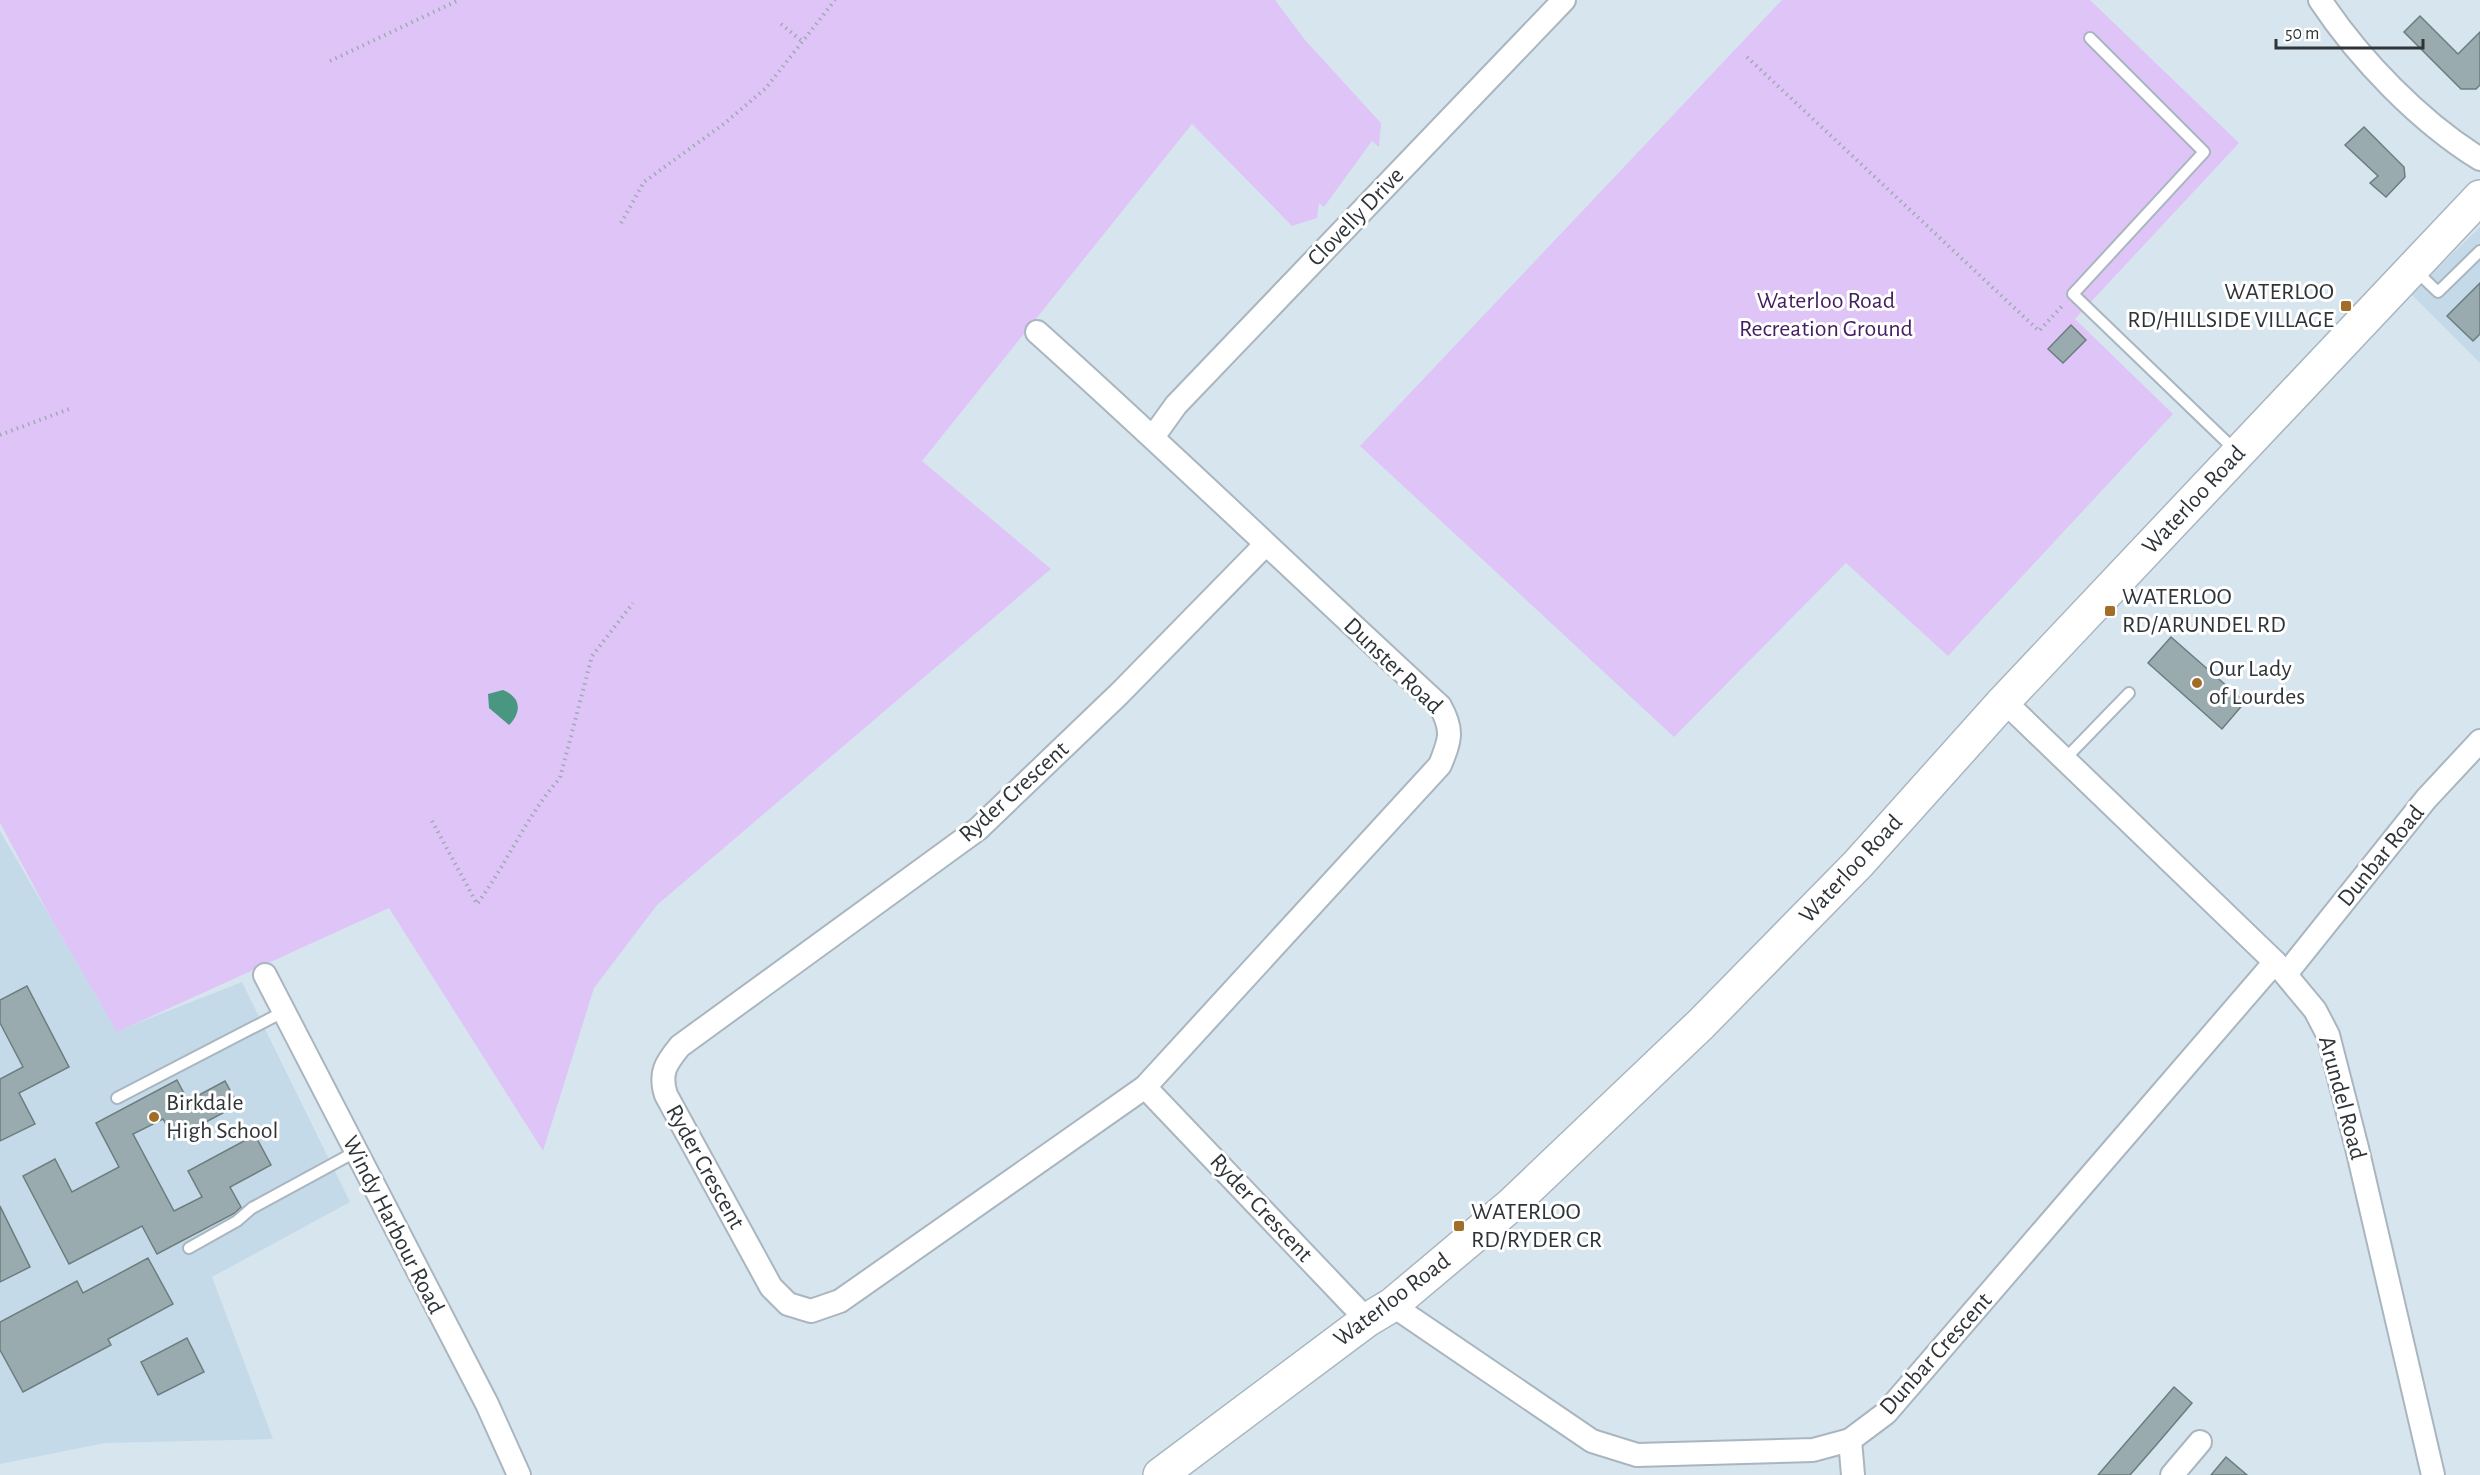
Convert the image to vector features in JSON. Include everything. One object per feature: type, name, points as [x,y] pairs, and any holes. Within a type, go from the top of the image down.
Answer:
[{"type":"highway","name":"Waterloo Road","points":[[1160,1475],[1379,1312],[1511,1205],[1701,1024],[1858,864],[2004,701],[2480,196]]},
{"type":"street","name":"Clovelly Drive","points":[[1154,437],[1176,405],[1564,0]]},
{"type":"street","points":[[2320,0],[2331,17],[2372,65],[2417,110],[2476,149]]},
{"type":"street","name":"Dunster Road","points":[[1037,332],[1154,437],[1265,545],[1440,706],[1449,722],[1448,743],[1440,765],[1145,1087]]},
{"type":"street","name":"Ryder Crescent","points":[[1265,545],[1119,694],[978,829],[680,1046],[667,1061],[662,1081],[666,1095],[771,1287],[788,1304],[811,1311],[840,1301],[1145,1087],[1379,1312]]},
{"type":"street","name":"Arundel Road","points":[[2004,701],[2280,968],[2315,1010],[2328,1035],[2357,1148],[2433,1475]]},
{"type":"street","name":"Dunbar Road","points":[[2280,968],[2480,741]]},
{"type":"street","name":"Dunbar Crescent","points":[[1379,1312],[1592,1441],[1617,1450],[1637,1455],[1813,1450],[1850,1440],[1886,1413],[2280,968]]},
{"type":"street","name":"Windy Harbour Road","points":[[265,975],[487,1404],[519,1475]]},
{"type":"street","points":[[1850,1440],[1853,1475]]},
{"type":"street","points":[[2172,1475],[2200,1442]]},
{"type":"lane","points":[[2090,38],[2204,152],[2073,294],[2239,453]]},
{"type":"lane","points":[[2412,268],[2438,292],[2480,251]]},
{"type":"lane","points":[[2064,760],[2129,693]]},
{"type":"lane","points":[[117,1098],[283,1012]]},
{"type":"lane","points":[[189,1248],[237,1221],[252,1208],[355,1152]]},
{"type":"path","points":[[330,61],[459,0]]},
{"type":"path","points":[[621,223],[644,182],[725,123],[766,88],[835,0]]},
{"type":"path","points":[[781,24],[803,42]]},
{"type":"path","points":[[1747,57],[2039,331],[2073,294]]},
{"type":"path","points":[[0,435],[69,409]]},
{"type":"path","points":[[432,821],[477,904],[496,878],[522,829],[560,778],[592,656],[633,603]]},
{"type":"shaded area","points":[[2480,227],[2480,363],[2411,294]]},
{"type":"shaded area","points":[[503,690],[513,697],[518,705],[516,715],[509,725],[489,708],[488,694]]},
{"type":"shaded area","name":"Birkdale High School","points":[[0,831],[117,1031],[242,982],[350,1202],[212,1277],[273,1439],[105,1443],[0,1464]]},
{"type":"green space","points":[[0,0],[1275,0],[1305,40],[1381,123],[1379,147],[1372,141],[1324,207],[1319,203],[1317,218],[1292,226],[1192,124],[922,461],[1051,569],[657,905],[594,988],[543,1151],[389,908],[117,1032],[52,920],[0,823]]},
{"type":"green space","name":"Waterloo Road Recreation Ground","points":[[1782,0],[2090,0],[2239,143],[2075,319],[2173,414],[1948,656],[1846,563],[1674,737],[1360,446]]},
{"type":"building","points":[[2420,16],[2458,54],[2480,32],[2480,85],[2476,89],[2461,89],[2404,32]]},
{"type":"building","points":[[2364,127],[2404,167],[2405,177],[2386,197],[2370,183],[2378,176],[2345,145]]},
{"type":"building","points":[[2480,283],[2480,334],[2473,341],[2447,316]]},
{"type":"building","points":[[2071,325],[2086,340],[2063,363],[2048,349]]},
{"type":"building","name":"Our Lady of Lourdes","points":[[2171,637],[2245,702],[2222,729],[2148,663]]},
{"type":"building","points":[[27,986],[69,1067],[19,1093],[35,1124],[0,1141],[0,1079],[23,1067],[0,1023],[0,1000]]},
{"type":"building","points":[[177,1080],[188,1101],[225,1081],[238,1105],[174,1139],[163,1119],[133,1134],[174,1211],[202,1197],[188,1171],[255,1135],[271,1165],[230,1187],[241,1207],[235,1213],[157,1254],[142,1226],[69,1264],[23,1176],[55,1159],[72,1192],[119,1167],[96,1123]]},
{"type":"building","points":[[0,1206],[30,1267],[0,1282]]},
{"type":"building","points":[[148,1258],[173,1304],[108,1339],[111,1345],[23,1392],[0,1350],[0,1322],[77,1281],[83,1293]]},
{"type":"building","points":[[187,1338],[204,1372],[158,1395],[141,1362]]},
{"type":"building","points":[[2174,1387],[2192,1403],[2157,1444],[2130,1475],[2098,1475]]},
{"type":"building","points":[[2226,1457],[2247,1475],[2211,1475]]},
{"type":"place","name":"WATERLOO RD/HILLSIDE VILLAGE","points":[[2346,306]]},
{"type":"place","name":"WATERLOO RD/ARUNDEL RD","points":[[2110,611]]},
{"type":"place","name":"Our Lady of Lourdes","points":[[2197,683]]},
{"type":"place","name":"Birkdale High School","points":[[154,1117]]},
{"type":"place","name":"WATERLOO RD/RYDER CR","points":[[1459,1226]]}]
